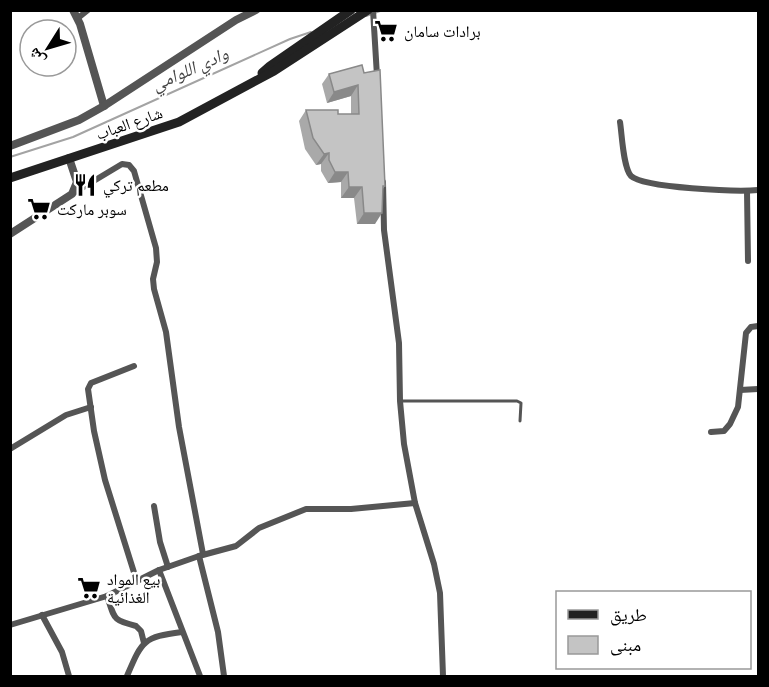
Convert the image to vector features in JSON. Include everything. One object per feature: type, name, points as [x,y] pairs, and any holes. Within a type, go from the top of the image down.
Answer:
[{"type":"main road","name":"شارع العباب","points":[[252,83],[270,66],[351,10]]},
{"type":"main road","points":[[324,29],[360,10]]},
{"type":"main road","name":"شارع العباب","points":[[10,178],[179,122],[274,71],[368,10]]},
{"type":"street","points":[[88,10],[75,14],[104,106]]},
{"type":"street","points":[[10,146],[79,120],[255,10]]},
{"type":"street","points":[[373,10],[377,79]]},
{"type":"street","points":[[620,122],[627,171],[636,179],[690,189],[759,190]]},
{"type":"street","points":[[69,158],[77,182],[72,194]]},
{"type":"street","points":[[10,234],[122,164],[129,165],[134,171],[156,248],[154,289],[166,332],[179,427],[201,555],[218,632],[224,676]]},
{"type":"street","points":[[383,177],[384,230],[399,343],[400,401],[404,444],[415,503],[434,564],[440,593],[443,676]]},
{"type":"street","points":[[747,191],[747,261]]},
{"type":"street","points":[[711,432],[724,431],[738,407],[746,333],[751,327],[759,326]]},
{"type":"street","points":[[134,366],[91,383],[88,388],[105,480],[137,582]]},
{"type":"street","points":[[740,390],[759,389]]},
{"type":"street","points":[[10,449],[66,415],[91,407]]},
{"type":"street","points":[[10,625],[107,596],[159,570],[201,555],[236,546],[259,528],[306,509],[351,509],[415,503]]},
{"type":"street","points":[[154,506],[160,542],[168,567]]},
{"type":"street","points":[[159,570],[200,676]]},
{"type":"street","points":[[107,596],[115,618],[124,624],[133,624],[139,628],[144,643]]},
{"type":"street","points":[[42,615],[62,652],[69,676]]},
{"type":"street","points":[[127,676],[144,643],[155,636],[182,632]]},
{"type":"lane","points":[[400,401],[516,401],[520,403],[520,421]]},
{"type":"building","points":[[362,65],[364,73],[380,70],[385,186],[383,186],[382,213],[364,213],[362,187],[349,187],[348,172],[335,172],[329,160],[329,153],[324,154],[313,138],[306,110],[338,110],[338,114],[359,114],[358,85],[334,92],[329,74]]},
{"type":"waterway","name":"وادي اللوامي","points":[[366,16],[383,10]]},
{"type":"waterway","name":"وادي اللوامي","points":[[10,157],[73,137],[290,39],[311,32]]},
{"type":"place","name":"برادات سامان","points":[[386,31]]},
{"type":"place","name":"مطعم تركي","points":[[85,185]]},
{"type":"place","name":"سوبر ماركت","points":[[39,209]]},
{"type":"place","name":"بيع المواد الغذائية","points":[[89,588]]}]
